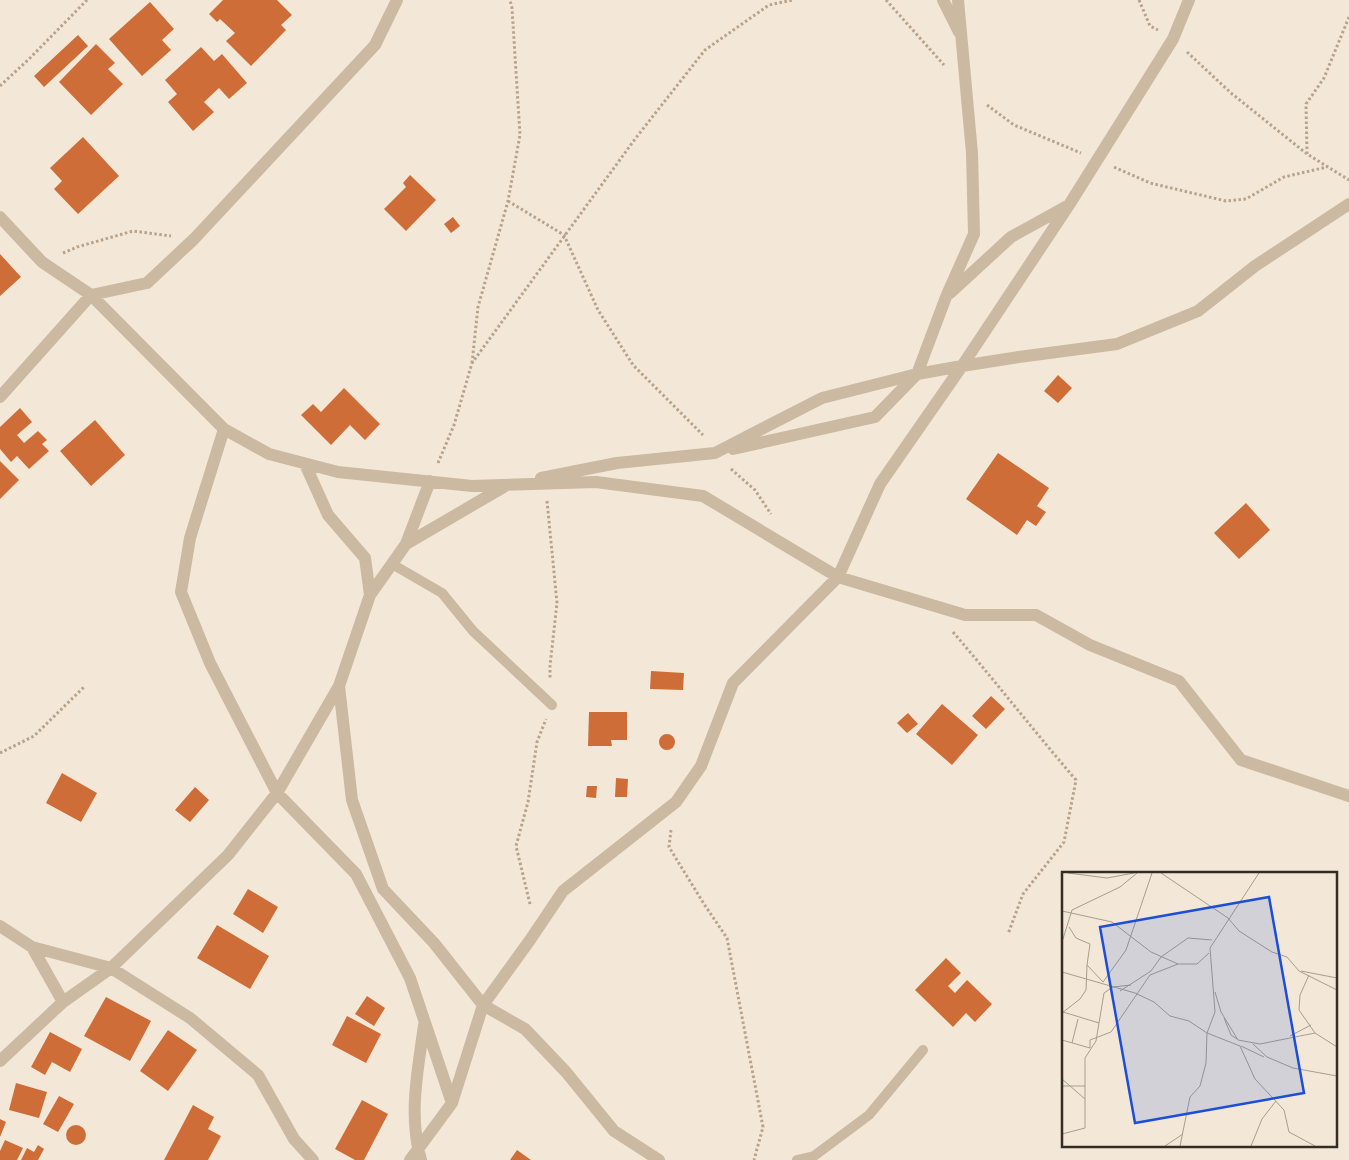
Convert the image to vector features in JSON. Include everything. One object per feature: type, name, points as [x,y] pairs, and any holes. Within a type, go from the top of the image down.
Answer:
[{"type":"street","points":[[0,397],[91,295],[147,283],[194,239],[375,45],[397,0]]},
{"type":"street","points":[[942,0],[962,36]]},
{"type":"street","points":[[406,544],[509,484],[617,463],[715,453],[875,417],[917,374],[946,297],[974,234],[972,153],[958,0]]},
{"type":"street","points":[[410,1160],[420,1154],[452,1103],[483,1005],[563,891],[676,802],[701,766],[733,683],[838,576],[880,484],[962,366],[1069,205],[1173,39],[1189,0]]},
{"type":"street","points":[[715,453],[822,398],[917,374],[1019,357],[1117,344],[1198,311],[1255,266],[1349,204]]},
{"type":"street","points":[[946,297],[1011,237],[1069,205]]},
{"type":"street","points":[[0,217],[42,262],[91,295],[224,429],[269,454],[338,472],[472,486],[596,482],[702,496],[838,576],[965,615],[1036,615],[1090,645],[1179,681],[1241,760],[1349,796]]},
{"type":"street","points":[[224,429],[190,538],[181,592],[210,663],[277,793],[356,874],[410,978],[452,1103]]},
{"type":"street","points":[[305,464],[328,515],[365,558],[370,595]]},
{"type":"street","points":[[0,1061],[63,1002],[111,968],[228,855],[277,793],[339,686],[370,595],[406,544],[430,481]]},
{"type":"street","points":[[339,686],[352,800],[383,890],[434,943],[483,1005],[525,1029],[566,1072],[614,1131],[659,1160]]},
{"type":"street","points":[[0,926],[32,947],[111,968],[190,1018],[258,1075],[294,1139],[313,1160]]},
{"type":"street","points":[[32,947],[63,1002]]},
{"type":"street","points":[[420,1154],[414,1096],[425,1022]]},
{"type":"lane","points":[[392,564],[442,593],[473,631],[552,705]]},
{"type":"lane","points":[[797,1160],[814,1156],[869,1115],[923,1050]]},
{"type":"path","points":[[0,86],[87,0]]},
{"type":"path","points":[[430,481],[454,425],[472,363],[478,307],[508,201],[520,135],[510,0]]},
{"type":"path","points":[[472,363],[635,139],[706,50],[769,4],[793,0]]},
{"type":"path","points":[[1139,0],[1150,26],[1173,39],[1231,92],[1307,154],[1349,180]]},
{"type":"path","points":[[1307,154],[1306,104],[1324,78],[1349,17]]},
{"type":"path","points":[[508,201],[564,235],[598,310],[633,364],[701,432],[715,453],[755,490],[776,521]]},
{"type":"path","points":[[42,262],[77,247],[132,231],[194,239]]},
{"type":"path","points":[[930,605],[1076,780],[1064,842],[1023,894],[1008,934]]},
{"type":"path","points":[[0,753],[34,736],[84,687]]},
{"type":"path","points":[[676,802],[669,847],[727,938],[763,1127],[754,1160]]},
{"type":"building","points":[[223,0],[277,0],[292,15],[281,25],[286,30],[251,66],[226,41],[235,33],[220,19],[217,22],[209,14]]},
{"type":"building","points":[[150,2],[174,29],[162,40],[171,50],[142,76],[109,39]]},
{"type":"building","points":[[78,35],[88,46],[44,87],[34,76]]},
{"type":"building","points":[[96,44],[115,63],[108,69],[123,84],[91,115],[59,82]]},
{"type":"building","points":[[201,47],[214,61],[222,54],[247,83],[229,99],[219,88],[204,102],[214,112],[193,131],[168,102],[177,94],[165,80]]},
{"type":"building","points":[[83,137],[119,176],[78,214],[54,189],[62,181],[50,168]]},
{"type":"building","points":[[410,175],[436,200],[406,231],[384,209],[406,187],[403,183]]},
{"type":"building","points":[[453,217],[460,226],[451,233],[444,224]]},
{"type":"building","points":[[0,254],[21,277],[0,296]]},
{"type":"building","points":[[1058,375],[1072,388],[1058,403],[1044,391]]},
{"type":"building","points":[[344,388],[380,424],[365,440],[350,425],[331,445],[301,415],[313,404],[321,412]]},
{"type":"building","points":[[20,408],[32,422],[17,435],[24,443],[38,431],[47,440],[42,444],[49,451],[29,469],[17,456],[11,462],[0,449],[0,427]]},
{"type":"building","points":[[95,420],[125,455],[91,486],[60,451]]},
{"type":"building","points":[[998,453],[1049,488],[1037,506],[1046,512],[1036,526],[1027,520],[1017,535],[966,499]]},
{"type":"building","points":[[0,461],[19,480],[0,499]]},
{"type":"building","points":[[1246,503],[1270,530],[1239,559],[1214,533]]},
{"type":"building","points":[[651,671],[684,673],[683,690],[650,689]]},
{"type":"building","points":[[991,696],[1005,709],[986,729],[972,716]]},
{"type":"building","points":[[942,704],[978,735],[952,765],[916,734]]},
{"type":"building","points":[[589,712],[627,712],[627,740],[611,740],[612,746],[588,746]]},
{"type":"building","points":[[908,713],[918,724],[907,733],[897,723]]},
{"type":"building","points":[[664,734],[670,734],[675,739],[673,748],[664,750],[659,745],[659,739]]},
{"type":"building","points":[[62,773],[97,793],[81,822],[46,803]]},
{"type":"building","points":[[616,778],[628,779],[627,797],[615,797]]},
{"type":"building","points":[[587,786],[597,786],[596,798],[586,797]]},
{"type":"building","points":[[195,787],[209,800],[190,822],[175,810]]},
{"type":"building","points":[[248,889],[278,907],[263,933],[233,914]]},
{"type":"building","points":[[217,925],[269,956],[250,989],[197,958]]},
{"type":"building","points":[[946,958],[961,973],[948,986],[955,993],[967,980],[992,1004],[975,1022],[966,1013],[953,1027],[915,990]]},
{"type":"building","points":[[367,996],[385,1008],[374,1026],[355,1014]]},
{"type":"building","points":[[106,997],[151,1021],[130,1061],[84,1036]]},
{"type":"building","points":[[347,1016],[381,1034],[366,1063],[332,1045]]},
{"type":"building","points":[[168,1030],[197,1050],[168,1091],[140,1071]]},
{"type":"building","points":[[50,1032],[82,1049],[70,1072],[52,1062],[45,1075],[31,1067]]},
{"type":"building","points":[[16,1083],[47,1092],[39,1118],[9,1110]]},
{"type":"building","points":[[59,1096],[74,1104],[58,1132],[43,1124]]},
{"type":"building","points":[[362,1100],[388,1114],[364,1160],[355,1160],[335,1149]]},
{"type":"building","points":[[193,1105],[214,1117],[208,1129],[221,1136],[208,1160],[164,1160]]},
{"type":"building","points":[[0,1119],[6,1122],[0,1137]]},
{"type":"building","points":[[76,1125],[83,1128],[86,1135],[83,1142],[76,1145],[69,1142],[66,1135],[69,1128]]},
{"type":"building","points":[[5,1140],[23,1148],[17,1160],[0,1160],[0,1151]]},
{"type":"building","points":[[38,1145],[44,1149],[38,1160],[21,1160],[27,1148],[34,1152]]},
{"type":"building","points":[[517,1150],[531,1160],[510,1160]]}]
